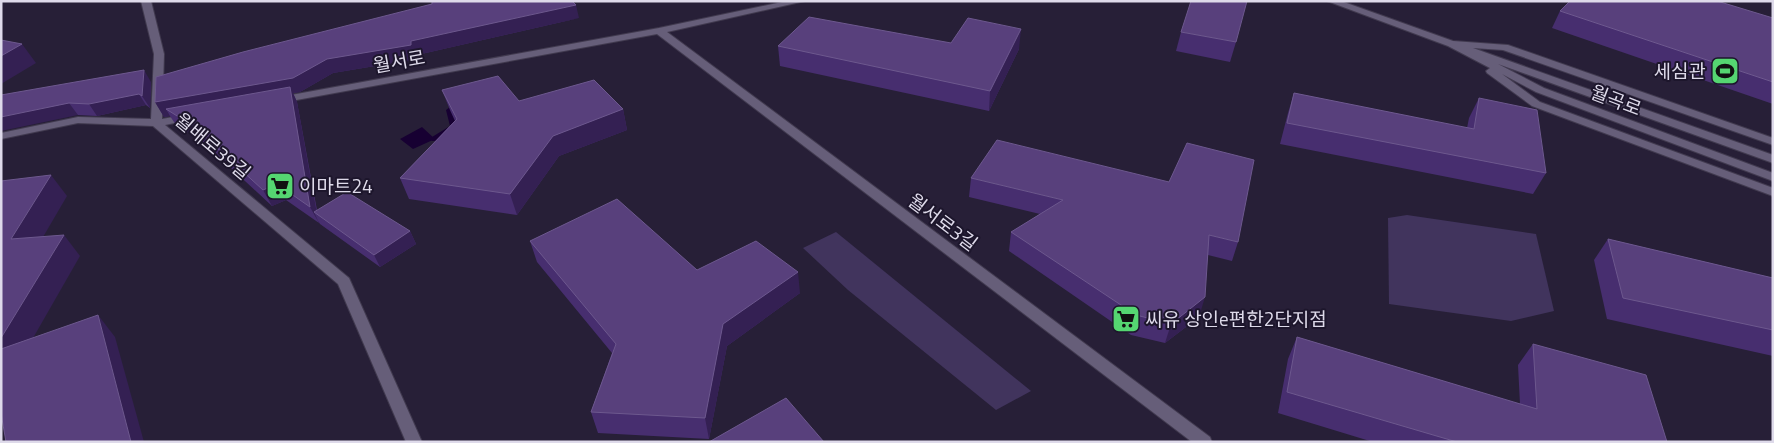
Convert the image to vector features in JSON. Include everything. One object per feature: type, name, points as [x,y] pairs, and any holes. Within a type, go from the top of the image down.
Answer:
[{"type":"street","name":"월배로39길","points":[[146,1],[159,54],[156,123],[344,281],[414,442]]},
{"type":"street","name":"월서로","points":[[268,103],[659,31],[801,1]]},
{"type":"street","name":"월곡로","points":[[1331,1],[1773,160]]},
{"type":"street","name":"월서로3길","points":[[659,31],[1204,442]]},
{"type":"street","points":[[1452,44],[1504,47],[1773,142]]},
{"type":"street","points":[[1452,44],[1536,104],[1773,192]]},
{"type":"street","name":"월곡로","points":[[1452,44],[1540,90],[1773,177]]},
{"type":"street","points":[[1,136],[78,120],[156,123],[203,114]]},
{"type":"shaded area","points":[[422,127],[435,139],[413,149],[400,139]]},
{"type":"shaded area","points":[[1407,215],[1536,234],[1554,311],[1511,321],[1389,304],[1388,218]]},
{"type":"shaded area","points":[[836,232],[1031,391],[996,410],[848,290],[803,248]]},
{"type":"building","points":[[432,1],[572,1],[576,5],[411,41],[411,45],[327,59],[293,78],[155,102],[156,77],[243,52],[432,4]]},
{"type":"building","points":[[1191,1],[1247,1],[1236,42],[1181,32]]},
{"type":"building","name":"세심관","points":[[1570,1],[1717,1],[1773,18],[1773,82],[1560,11]]},
{"type":"building","points":[[809,17],[951,43],[968,18],[1021,29],[990,91],[778,46]]},
{"type":"building","points":[[1,40],[22,44],[1,56]]},
{"type":"building","points":[[144,70],[142,96],[139,94],[89,104],[69,103],[1,117],[1,95]]},
{"type":"building","points":[[498,76],[519,101],[594,80],[623,109],[553,136],[510,194],[400,178],[457,119],[442,90]]},
{"type":"building","points":[[290,87],[310,207],[277,184],[263,190],[193,126],[166,109]]},
{"type":"building","points":[[1294,93],[1474,129],[1479,98],[1537,110],[1546,173],[1287,123]]},
{"type":"building","points":[[997,140],[1169,182],[1187,143],[1254,160],[1238,242],[1209,235],[1205,297],[1171,324],[1136,315],[1011,232],[1063,200],[971,178]]},
{"type":"building","points":[[51,175],[11,239],[64,235],[1,338],[1,181]]},
{"type":"building","points":[[347,192],[410,231],[374,255],[314,212]]},
{"type":"building","points":[[617,199],[697,270],[756,241],[798,272],[723,324],[705,418],[591,412],[616,344],[530,241]]},
{"type":"building","points":[[1608,239],[1773,278],[1773,330],[1623,298]]},
{"type":"building","points":[[98,315],[131,442],[6,442],[1,413],[1,349]]},
{"type":"building","points":[[1297,337],[1537,409],[1533,344],[1646,375],[1667,442],[1457,442],[1287,392]]},
{"type":"building","points":[[786,398],[824,442],[709,442]]},
{"type":"waterway","points":[[435,139],[455,127],[450,110]]},
{"type":"place","name":"세심관","points":[[1725,71]]},
{"type":"place","name":"이마트24","points":[[280,186]]},
{"type":"place","name":"씨유 상인e편한2단지점","points":[[1126,319]]}]
